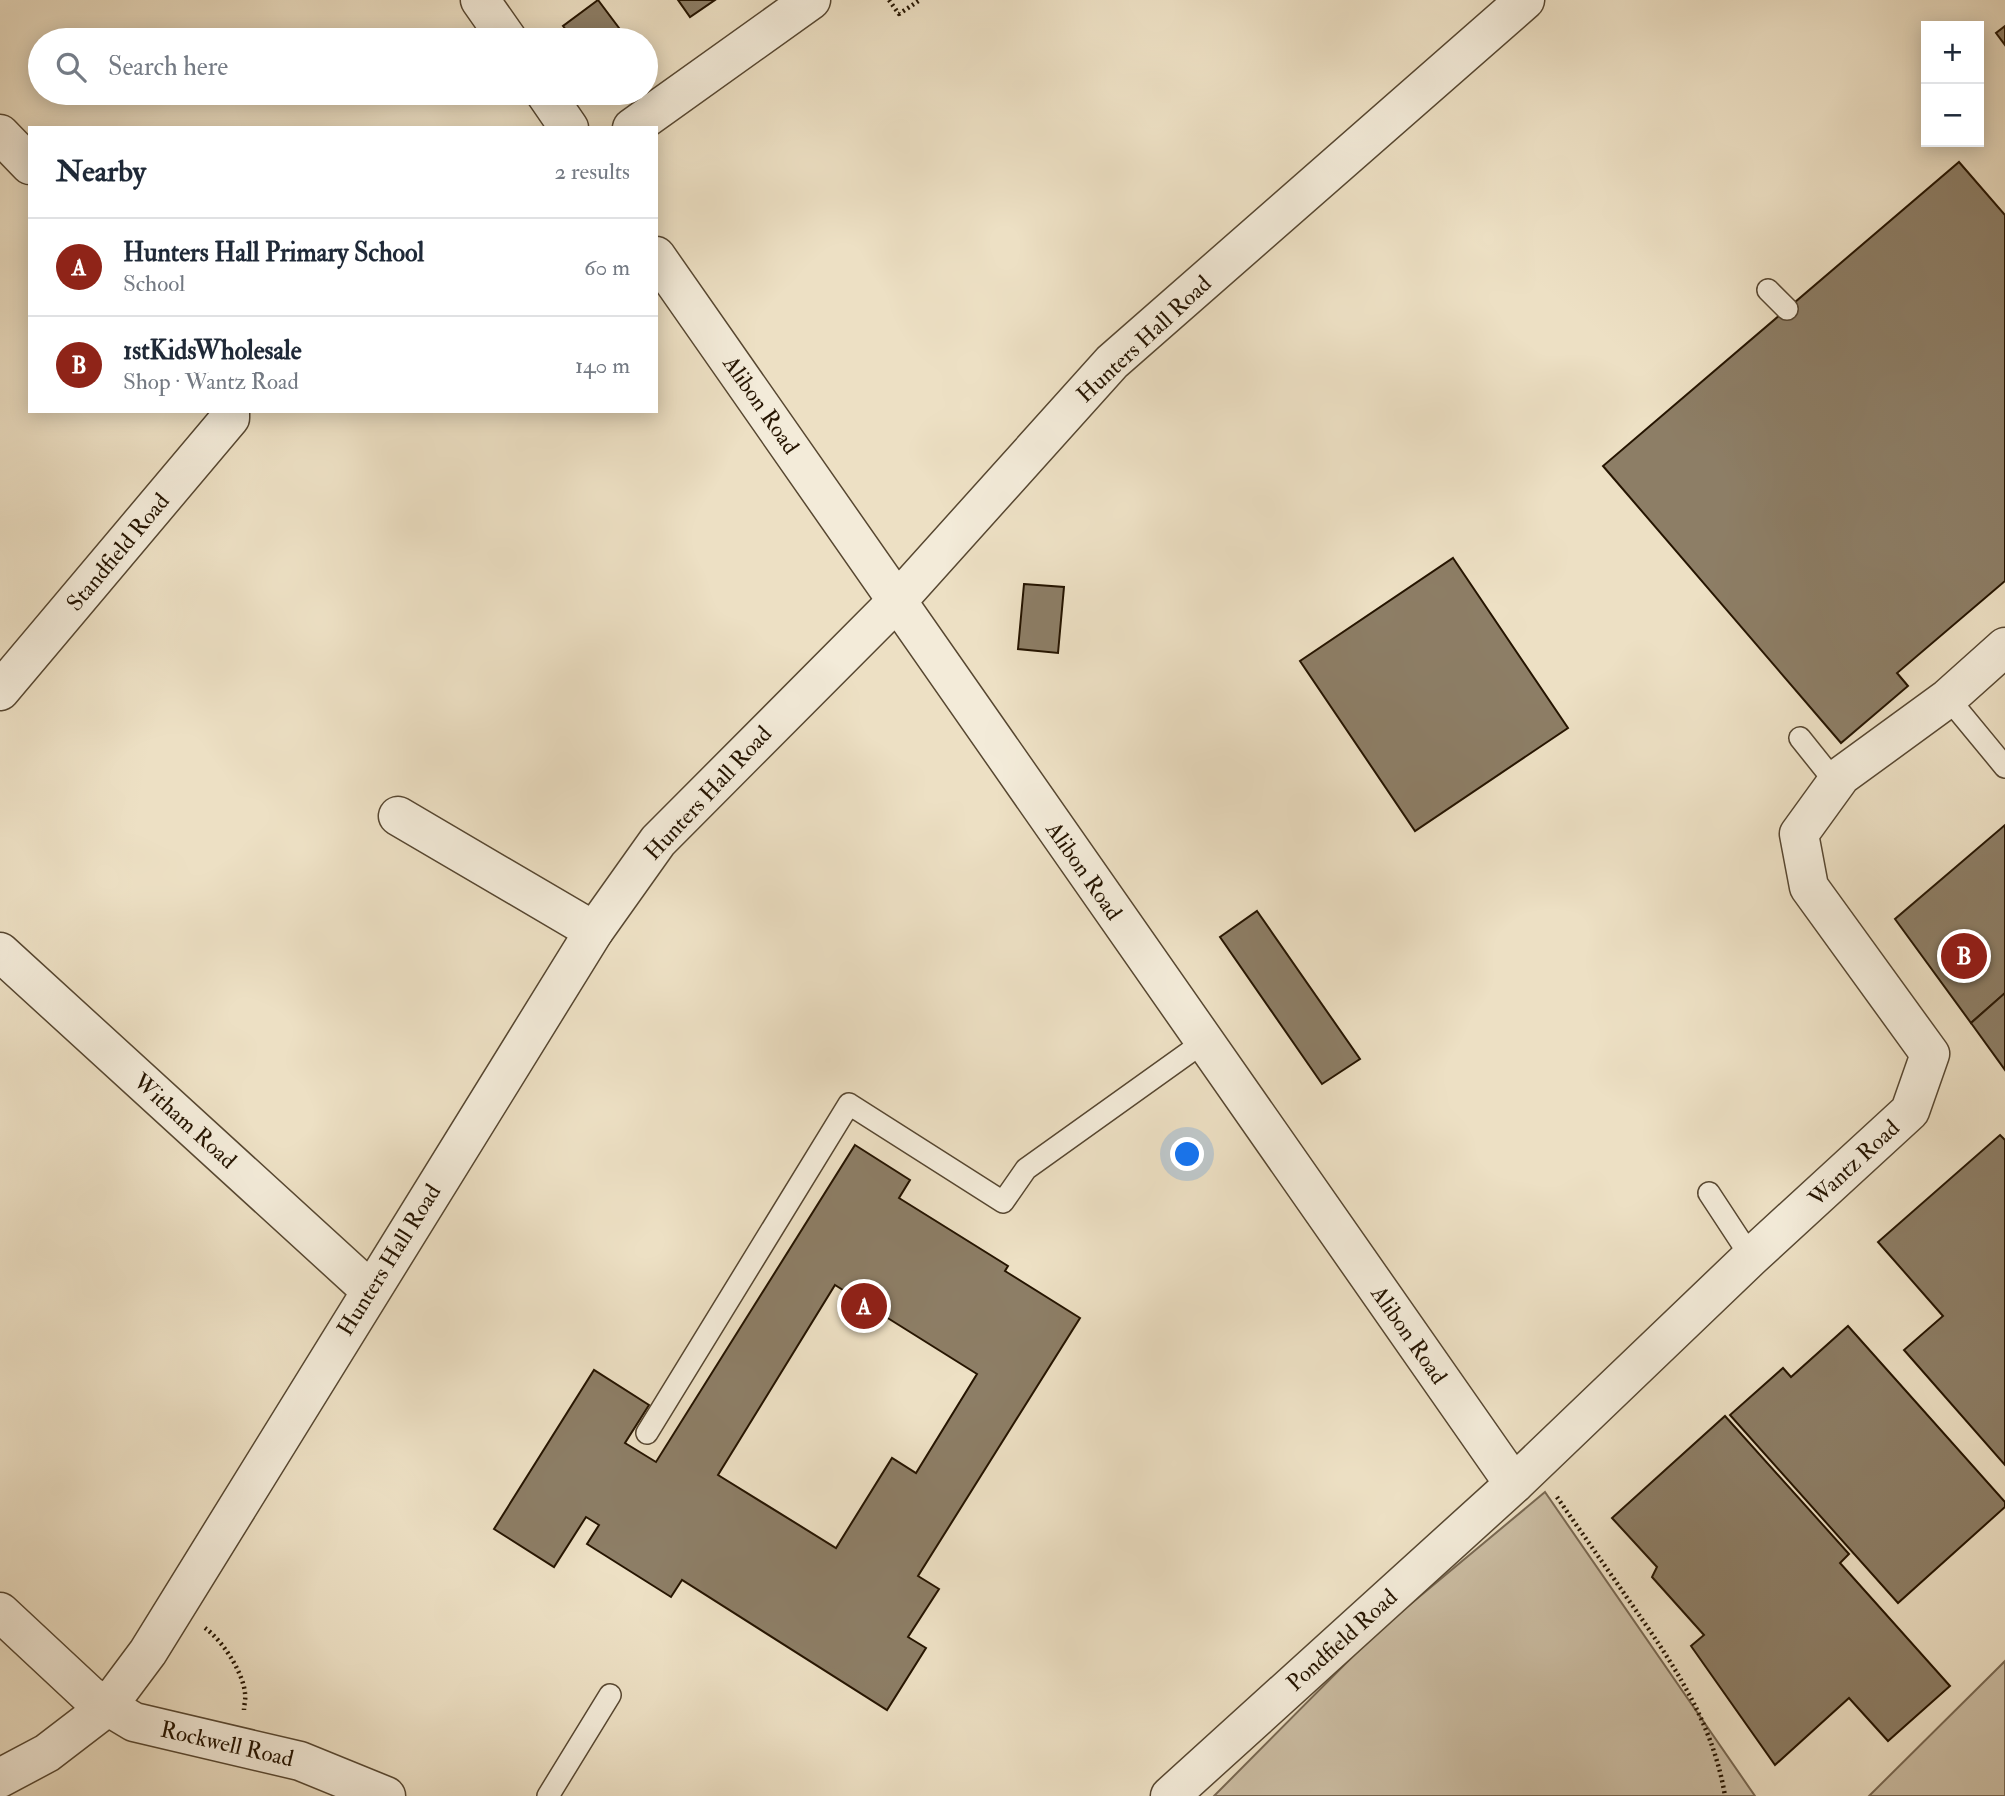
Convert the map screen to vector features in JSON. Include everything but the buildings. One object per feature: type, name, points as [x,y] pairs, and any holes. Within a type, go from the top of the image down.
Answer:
[{"type":"street","points":[[480,0],[500,28]]},
{"type":"street","points":[[635,126],[811,0]]},
{"type":"street","name":"Hunters Hall Road","points":[[0,1778],[47,1752],[107,1707],[148,1651],[594,931],[658,841],[898,600],[1112,362],[1525,0]]},
{"type":"street","points":[[553,105],[568,126]]},
{"type":"street","points":[[0,134],[28,163]]},
{"type":"street","name":"Alibon Road","points":[[658,259],[898,600],[1126,932],[1524,1474]]},
{"type":"street","name":"Standfield Road","points":[[0,691],[230,418],[230,413]]},
{"type":"street","name":"Wantz Road","points":[[1524,1474],[1751,1257],[1910,1111],[1930,1054],[1808,887],[1799,834],[1841,776],[1948,698],[2005,648]]},
{"type":"street","points":[[398,816],[594,931]]},
{"type":"street","name":"Witham Road","points":[[0,952],[370,1290]]},
{"type":"street","name":"Pondfield Road","points":[[1170,1796],[1524,1474]]},
{"type":"street","name":"Rockwell Road","points":[[0,1612],[89,1695],[134,1722],[300,1761],[386,1796]]},
{"type":"lane","points":[[1768,289],[1787,309]]},
{"type":"lane","points":[[1948,698],[2005,767]]},
{"type":"lane","points":[[1800,738],[1836,783]]},
{"type":"lane","points":[[647,1433],[849,1104],[1003,1202],[1026,1169],[1205,1041]]},
{"type":"lane","points":[[1709,1193],[1751,1257]]},
{"type":"lane","points":[[548,1796],[610,1695]]},
{"type":"path","points":[[889,0],[899,14],[920,0]]},
{"type":"path","points":[[1524,1474],[1685,1683],[1708,1734],[1722,1777],[1725,1796]]},
{"type":"path","points":[[175,1608],[215,1634],[231,1656],[246,1692],[239,1747]]},
{"type":"shaded area","points":[[1545,1492],[1755,1796],[1214,1796],[1377,1632]]},
{"type":"shaded area","points":[[2005,1661],[2005,1796],[1869,1796],[1999,1667]]},
{"type":"place","name":"1stKidsWholesale","points":[[1964,956]]},
{"type":"place","name":"Hunters Hall Primary School","points":[[864,1306]]}]
